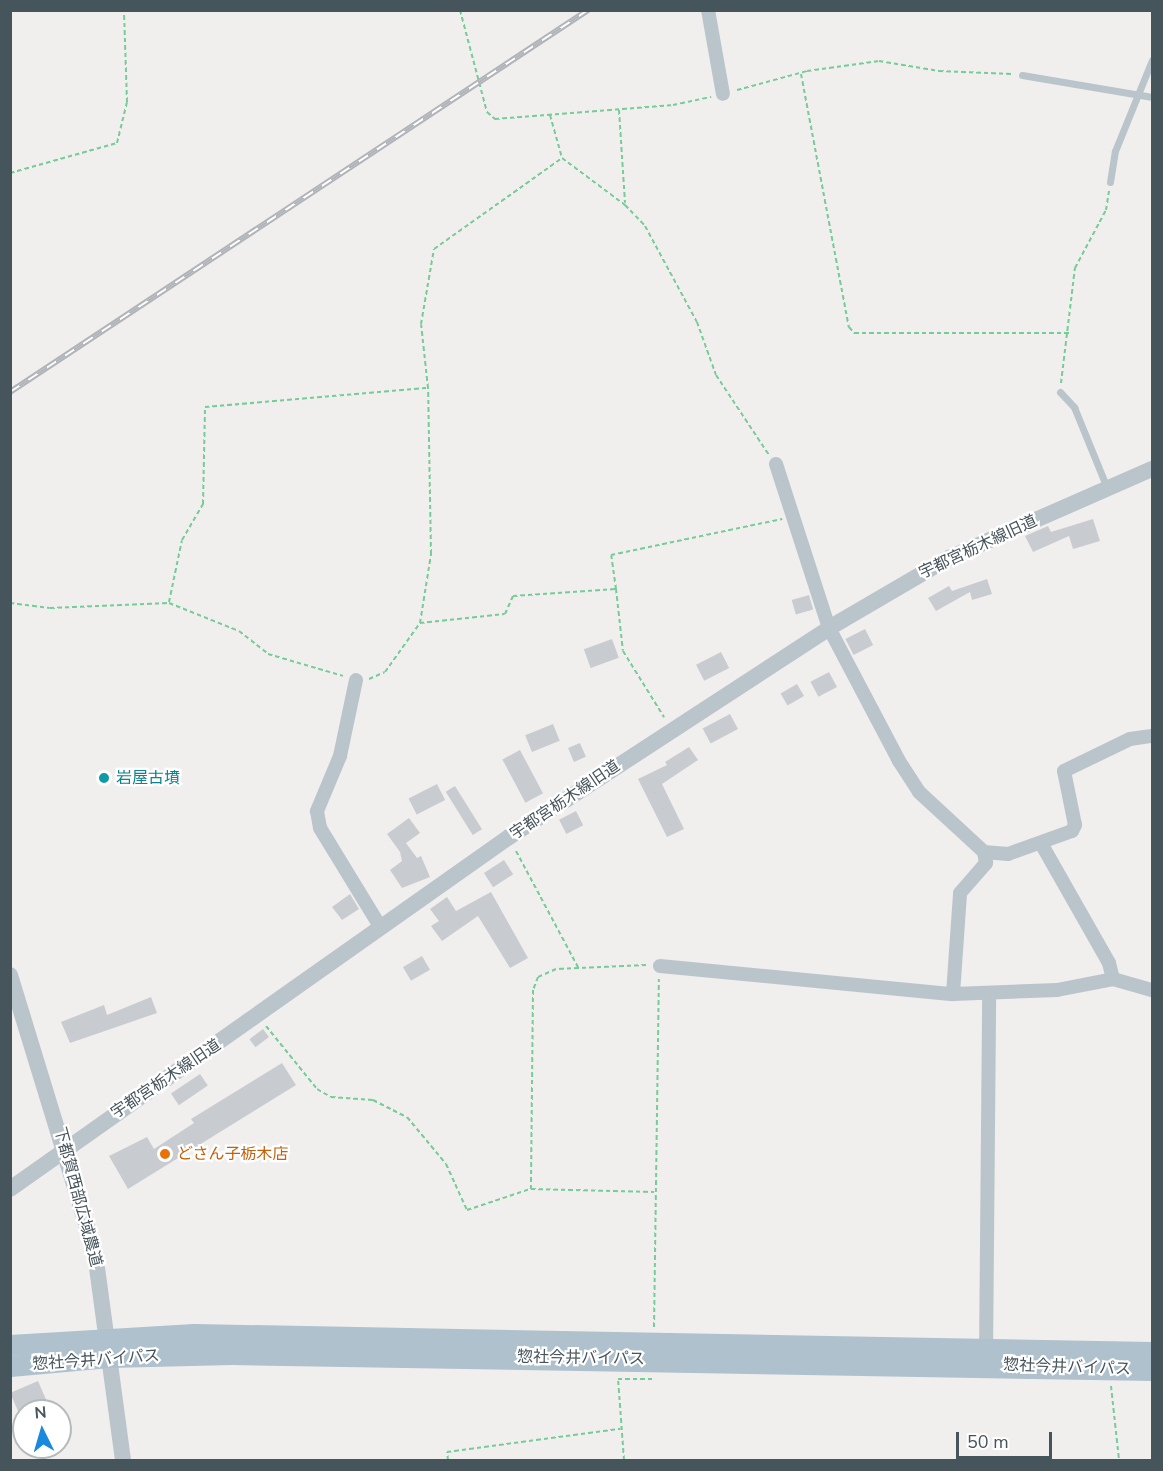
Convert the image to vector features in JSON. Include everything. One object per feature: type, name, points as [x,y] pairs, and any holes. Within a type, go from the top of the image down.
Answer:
[{"type":"main road","name":"惣社今井バイパス","points":[[10,1366],[108,1347],[194,1334],[653,1351],[986,1357],[1152,1352]]},
{"type":"main road","name":"惣社今井バイパス","points":[[10,1346],[108,1347]]},
{"type":"main road","name":"惣社今井バイパス","points":[[986,1357],[1152,1370]]},
{"type":"street","points":[[708,10],[723,94]]},
{"type":"street","points":[[776,464],[829,628],[919,792],[984,852],[986,863],[960,893],[953,994]]},
{"type":"street","name":"宇都宮栃木線旧道","points":[[10,1189],[258,1017],[509,837],[829,628],[949,558],[1152,469]]},
{"type":"street","points":[[356,680],[340,756],[317,811],[320,828],[381,928]]},
{"type":"street","points":[[984,852],[1008,854],[1042,845],[1072,831],[1075,825],[1064,771],[1130,739],[1152,736]]},
{"type":"street","points":[[1042,845],[1109,963],[1113,979]]},
{"type":"street","points":[[660,966],[989,996],[1113,979],[1152,990]]},
{"type":"street","name":"下都賀西部広域農道","points":[[10,975],[66,1148],[95,1253],[123,1461]]},
{"type":"street","points":[[986,1357],[989,996]]},
{"type":"lane","points":[[1110,182],[1115,151],[1152,60]]},
{"type":"lane","points":[[1022,75],[1152,97]]},
{"type":"lane","points":[[1060,392],[1074,407],[1108,489]]},
{"type":"path","points":[[10,173],[117,143],[127,102],[124,10]]},
{"type":"path","points":[[801,73],[849,327],[854,333],[1069,333]]},
{"type":"path","points":[[619,110],[625,205]]},
{"type":"path","points":[[550,115],[562,158],[625,205],[645,226],[697,322],[716,375],[776,464]]},
{"type":"path","points":[[10,603],[50,608],[169,603],[239,632],[268,654],[356,680],[373,679],[385,672],[420,623],[431,554],[428,388],[421,324],[434,249],[562,158]]},
{"type":"path","points":[[1060,392],[1076,268],[1106,210],[1110,182]]},
{"type":"path","points":[[169,603],[182,540],[203,504],[205,407],[428,388]]},
{"type":"path","points":[[671,730],[623,651],[611,555],[792,516]]},
{"type":"path","points":[[420,623],[505,614],[513,596],[616,589]]},
{"type":"path","points":[[509,837],[578,967]]},
{"type":"path","points":[[531,1189],[533,990],[545,973],[578,967],[660,966],[654,1192],[653,1351],[655,1380],[618,1379],[624,1461]]},
{"type":"path","points":[[258,1017],[318,1089],[332,1097],[373,1100],[407,1117],[446,1164],[467,1210],[531,1189],[654,1192]]},
{"type":"path","points":[[1109,1368],[1119,1461]]},
{"type":"path","points":[[448,1461],[447,1452],[620,1429]]},
{"type":"building","points":[[1093,519],[1100,541],[1073,549],[1069,536],[1033,552],[1025,536],[1048,526],[1051,532]]},
{"type":"building","points":[[987,579],[992,594],[972,600],[970,592],[936,611],[928,598],[949,586],[952,591]]},
{"type":"building","points":[[809,595],[813,609],[796,614],[792,600]]},
{"type":"building","points":[[865,629],[873,645],[854,655],[845,639]]},
{"type":"building","points":[[612,639],[619,658],[591,668],[584,649]]},
{"type":"building","points":[[721,652],[729,668],[704,681],[696,665]]},
{"type":"building","points":[[829,672],[837,687],[818,697],[810,682]]},
{"type":"building","points":[[797,684],[804,696],[788,706],[781,694]]},
{"type":"building","points":[[730,714],[738,729],[711,744],[703,729]]},
{"type":"building","points":[[553,724],[560,741],[532,752],[525,735]]},
{"type":"building","points":[[580,743],[586,757],[574,762],[568,748]]},
{"type":"building","points":[[689,747],[698,760],[662,784],[684,829],[667,837],[638,779],[667,765],[665,762]]},
{"type":"building","points":[[520,750],[543,793],[525,803],[502,759]]},
{"type":"building","points":[[437,784],[445,800],[417,815],[408,799]]},
{"type":"building","points":[[455,786],[482,829],[473,835],[446,792]]},
{"type":"building","points":[[576,811],[583,825],[566,834],[559,820]]},
{"type":"building","points":[[409,818],[420,833],[406,843],[417,858],[421,856],[430,877],[402,888],[390,870],[402,861],[400,852],[387,834]]},
{"type":"building","points":[[504,860],[513,874],[493,887],[484,873]]},
{"type":"building","points":[[491,892],[528,958],[510,968],[478,916],[442,941],[431,926],[439,921],[430,909],[447,897],[456,911]]},
{"type":"building","points":[[350,894],[359,909],[342,920],[332,907]]},
{"type":"building","points":[[422,956],[430,970],[411,981],[403,967]]},
{"type":"building","points":[[151,997],[157,1013],[70,1043],[61,1022],[104,1005],[107,1015]]},
{"type":"building","points":[[263,1029],[269,1037],[255,1047],[249,1039]]},
{"type":"building","points":[[282,1063],[296,1085],[128,1189],[109,1156],[147,1137],[154,1149],[194,1123],[191,1119]]},
{"type":"building","points":[[200,1074],[208,1086],[179,1105],[171,1094]]},
{"type":"building","points":[[38,1381],[46,1399],[13,1399],[10,1393]]},
{"type":"railway","points":[[10,392],[588,10]]},
{"type":"place","name":"岩屋古墳","points":[[104,778]]},
{"type":"place","name":"どさん子栃木店","points":[[165,1154]]}]
